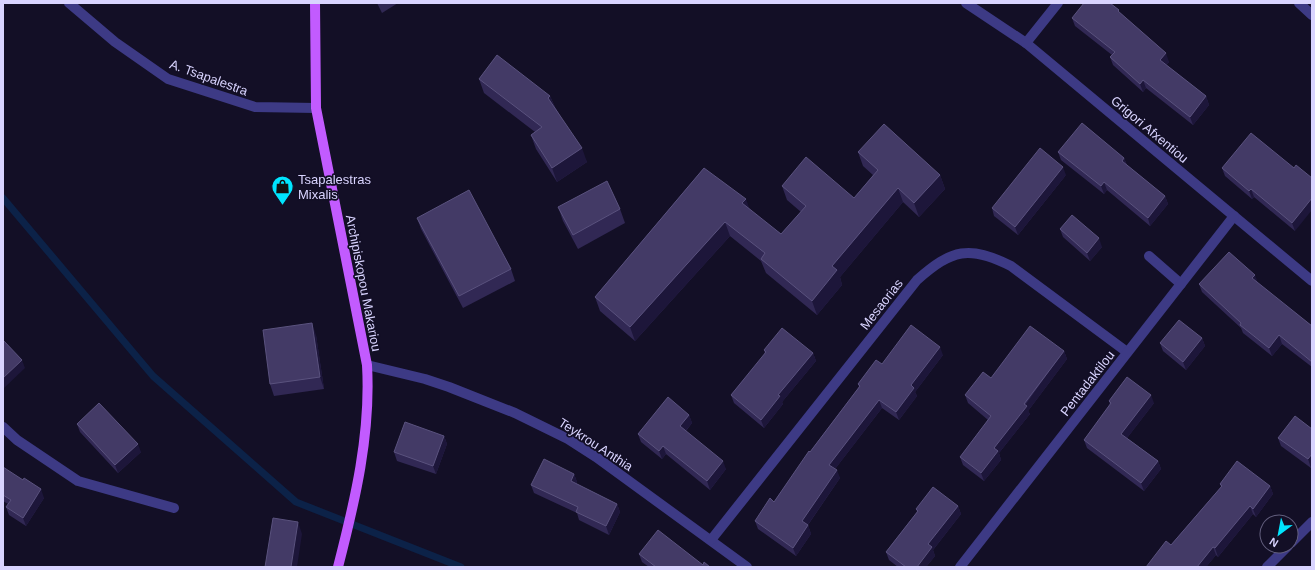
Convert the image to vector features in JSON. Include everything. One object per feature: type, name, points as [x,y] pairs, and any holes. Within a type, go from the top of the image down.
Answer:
[{"type":"main road","name":"Archipiskopou Makariou","points":[[315,3],[316,108],[367,365],[368,406],[362,460],[356,496],[338,567]]},
{"type":"street","name":"A. Tsapalestra","points":[[69,3],[115,42],[168,79],[255,107],[316,108]]},
{"type":"street","name":"Grigori Afxentiou","points":[[966,3],[1026,43],[1312,281]]},
{"type":"street","points":[[1026,43],[1058,3]]},
{"type":"street","points":[[1302,4],[1312,15]]},
{"type":"street","name":"Pentadaktilou","points":[[960,567],[1234,216]]},
{"type":"street","name":"Mesaorias","points":[[711,540],[917,280],[951,256],[967,252],[981,253],[996,258],[1011,266],[1127,352]]},
{"type":"street","points":[[1149,256],[1181,284]]},
{"type":"street","name":"Teykrou Anthia","points":[[367,365],[425,379],[449,387],[516,413],[562,436],[596,457],[747,567]]},
{"type":"street","points":[[3,427],[17,440],[78,482],[174,508]]},
{"type":"street","points":[[1299,535],[1312,522]]},
{"type":"street","points":[[1267,567],[1280,554]]},
{"type":"building","points":[[1084,3],[1110,3],[1166,53],[1160,60],[1206,96],[1190,117],[1143,80],[1140,84],[1110,57],[1115,52],[1072,18]]},
{"type":"building","points":[[497,55],[550,96],[548,98],[582,148],[552,168],[531,135],[542,127],[479,79]]},
{"type":"building","points":[[1082,123],[1124,158],[1122,161],[1165,196],[1148,218],[1104,182],[1101,186],[1058,152]]},
{"type":"building","points":[[884,124],[940,175],[914,203],[898,188],[832,266],[837,270],[812,301],[761,259],[765,253],[725,222],[630,327],[595,297],[704,168],[746,199],[742,203],[781,234],[806,206],[782,186],[806,157],[854,198],[878,170],[858,152]]},
{"type":"building","points":[[1251,133],[1294,168],[1296,165],[1312,178],[1312,198],[1292,223],[1251,189],[1249,191],[1222,168]]},
{"type":"building","points":[[1040,148],[1063,167],[1015,227],[992,208]]},
{"type":"building","points":[[607,181],[620,209],[573,235],[558,207]]},
{"type":"building","points":[[469,190],[511,269],[459,296],[417,218]]},
{"type":"building","points":[[1072,215],[1099,238],[1087,253],[1060,229]]},
{"type":"building","points":[[1229,252],[1255,275],[1252,278],[1312,326],[1312,362],[1279,335],[1269,348],[1240,325],[1241,323],[1199,284]]},
{"type":"building","points":[[1179,320],[1202,338],[1183,362],[1160,343]]},
{"type":"building","points":[[312,323],[320,377],[270,384],[263,330]]},
{"type":"building","points":[[911,325],[940,347],[911,385],[914,388],[896,412],[879,400],[829,465],[837,470],[802,521],[808,525],[793,548],[755,521],[770,498],[774,502],[809,451],[810,452],[860,386],[858,384],[876,360],[882,364]]},
{"type":"building","points":[[1030,326],[1064,351],[1024,404],[1027,406],[994,448],[998,451],[981,473],[960,457],[991,416],[965,395],[983,372],[991,378]]},
{"type":"building","points":[[782,328],[813,353],[778,395],[780,396],[761,420],[731,395],[766,352],[764,350]]},
{"type":"building","points":[[3,340],[22,360],[3,378]]},
{"type":"building","points":[[1127,377],[1151,395],[1121,434],[1158,461],[1141,483],[1084,440],[1111,403],[1109,401]]},
{"type":"building","points":[[668,397],[689,415],[680,426],[723,461],[707,481],[663,446],[659,451],[638,434]]},
{"type":"building","points":[[99,403],[138,444],[115,465],[77,424]]},
{"type":"building","points":[[1295,416],[1312,429],[1312,454],[1308,459],[1278,438]]},
{"type":"building","points":[[405,422],[444,436],[433,466],[394,452]]},
{"type":"building","points":[[544,459],[574,474],[571,481],[617,504],[606,526],[576,512],[578,507],[531,485]]},
{"type":"building","points":[[1237,461],[1270,486],[1253,509],[1250,506],[1197,567],[1146,567],[1166,541],[1171,545],[1222,486],[1220,484]]},
{"type":"building","points":[[3,467],[23,480],[24,478],[41,489],[23,518],[6,507],[11,500],[3,495]]},
{"type":"building","points":[[933,487],[958,506],[928,544],[932,547],[917,567],[906,567],[886,552],[918,511],[916,509]]},
{"type":"building","points":[[273,518],[298,522],[291,567],[265,567]]},
{"type":"building","points":[[658,530],[703,565],[704,562],[710,567],[656,567],[639,554]]},
{"type":"waterway","points":[[3,198],[153,376],[296,502],[461,567]]},
{"type":"place","name":"Tsapalestras Mixalis","points":[[283,206]]}]
